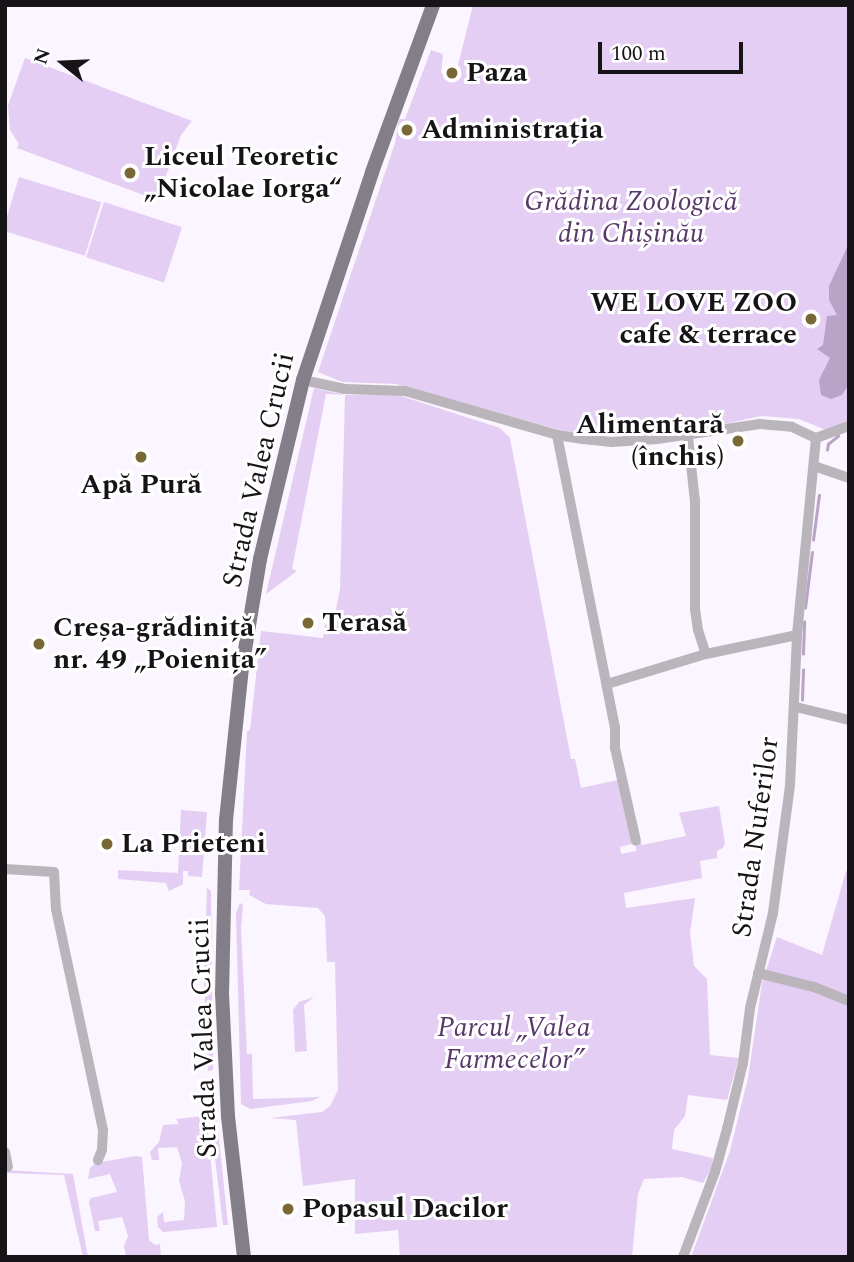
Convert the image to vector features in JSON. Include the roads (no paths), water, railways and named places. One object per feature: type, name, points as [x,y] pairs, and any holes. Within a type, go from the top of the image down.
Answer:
[{"type":"main road","name":"Strada Valea Crucii","points":[[244,1257],[225,1072],[222,945],[226,820],[242,668],[260,559],[303,380],[368,185],[433,5]]},
{"type":"street","points":[[303,380],[345,389],[405,391],[557,435],[612,442],[688,437],[760,424],[792,427],[816,438],[849,426]]},
{"type":"street","points":[[557,435],[615,727],[615,748],[636,841]]},
{"type":"street","points":[[688,437],[695,500],[695,609],[706,654]]},
{"type":"street","name":"Strada Nuferilor","points":[[683,1257],[727,1129],[743,1063],[758,973],[772,913],[782,850],[796,707],[797,635],[816,438]]},
{"type":"street","points":[[814,466],[849,478]]},
{"type":"street","points":[[607,684],[706,654],[797,635]]},
{"type":"street","name":"Strada Nuferilor","points":[[796,707],[849,720]]},
{"type":"street","points":[[5,869],[54,872],[56,909],[103,1130],[102,1150],[98,1160]]},
{"type":"street","name":"Strada Nuferilor","points":[[758,973],[814,987],[849,1001]]},
{"type":"street","points":[[5,1152],[8,1167]]},
{"type":"waterway","points":[[827,450],[828,444],[838,436]]},
{"type":"waterway","points":[[813,540],[819,495]]},
{"type":"waterway","points":[[805,608],[812,552]]},
{"type":"waterway","points":[[803,654],[804,622]]},
{"type":"waterway","points":[[802,700],[803,670]]},
{"type":"place","name":"Paza","points":[[452,73]]},
{"type":"place","name":"Administrația","points":[[407,130]]},
{"type":"place","name":"Liceul Teoretic „Nicolae Iorga“","points":[[130,173]]},
{"type":"place","name":"WE LOVE ZOO cafe & terrace","points":[[811,319]]},
{"type":"place","name":"Alimentară (închis)","points":[[738,441]]},
{"type":"place","name":"Apă Pură","points":[[141,457]]},
{"type":"place","name":"Terasă","points":[[308,623]]},
{"type":"place","name":"Creșa-grădiniță nr. 49 „Poienița”","points":[[39,644]]},
{"type":"place","name":"La Prieteni","points":[[107,844]]},
{"type":"place","name":"Popasul Dacilor","points":[[288,1209]]},
{"type":"park label","name":"Grădina Zoologică din Chișinău","points":[[631,218]]},
{"type":"park label","name":"Parcul „Valea Farmecelor”","points":[[514,1044]]}]
